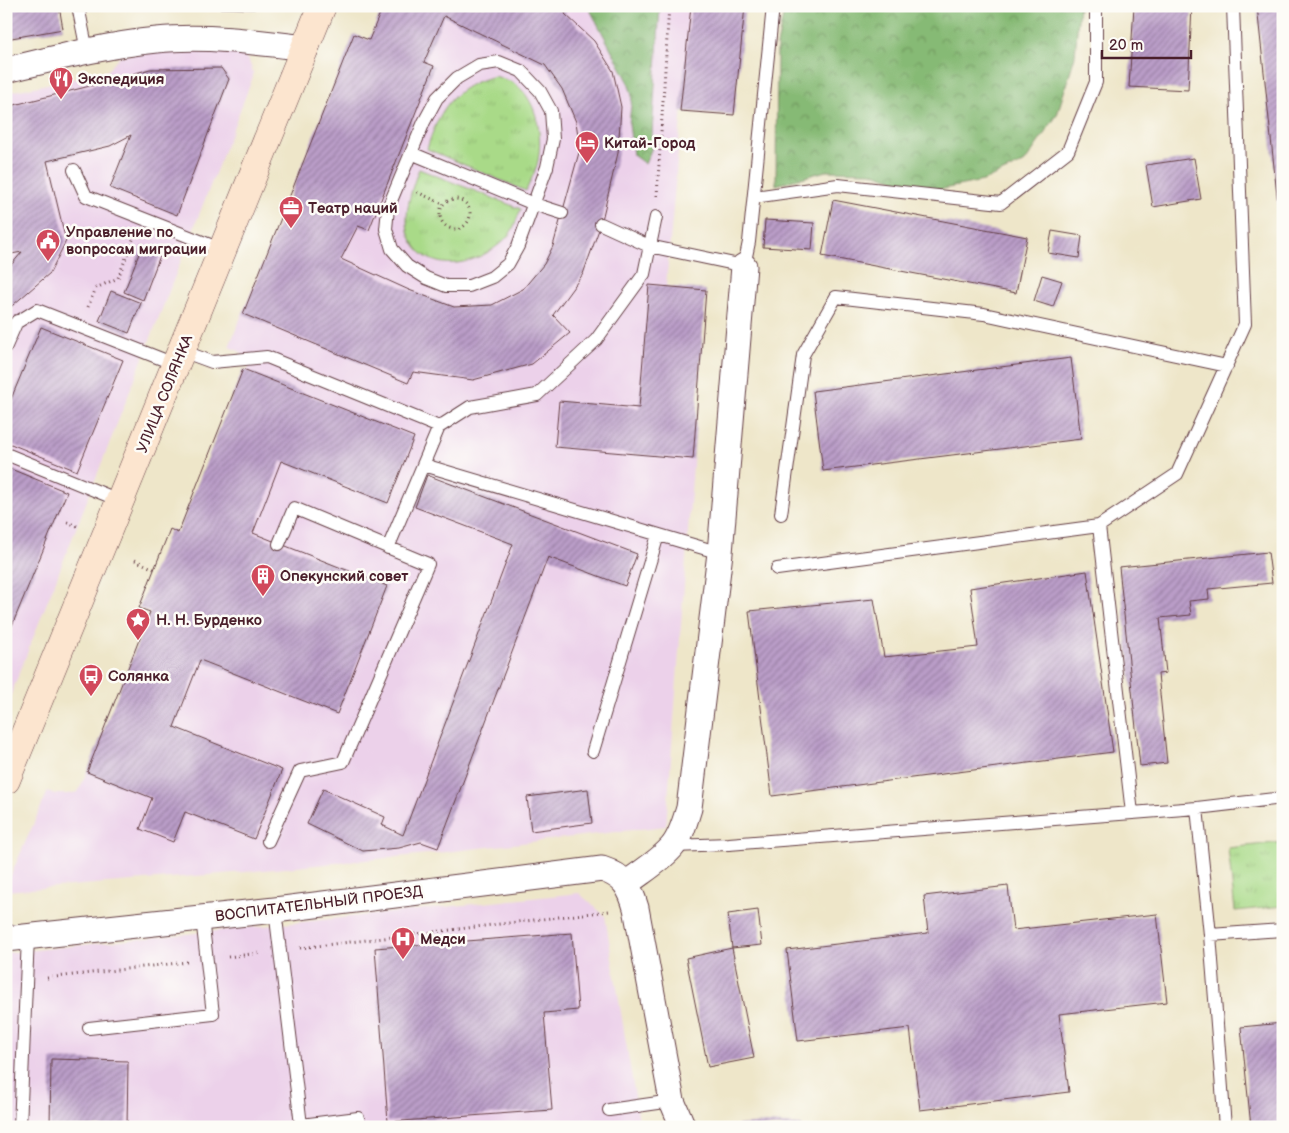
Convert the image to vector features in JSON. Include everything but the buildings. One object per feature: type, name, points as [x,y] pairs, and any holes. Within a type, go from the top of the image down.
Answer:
[{"type":"main road","name":"УЛИЦА СОЛЯНКА","points":[[6,780],[322,6]]},
{"type":"street","points":[[6,70],[86,51],[155,40],[254,42],[306,48]]},
{"type":"street","points":[[676,1120],[636,908],[632,894],[626,884],[656,862],[673,846],[681,832],[689,808],[720,553],[744,266]]},
{"type":"street","name":"ВОСПИТАТЕЛЬНЫЙ ПРОЕЗД","points":[[17,938],[275,910],[602,869],[612,872],[626,884]]},
{"type":"lane","points":[[78,6],[86,51]]},
{"type":"lane","points":[[601,224],[649,246],[744,266],[750,242],[773,6]]},
{"type":"lane","points":[[754,197],[838,184],[1001,203],[1068,151],[1096,82],[1096,6]]},
{"type":"lane","points":[[777,569],[1099,526],[1177,474],[1245,324],[1233,6]]},
{"type":"lane","points":[[499,62],[521,71],[540,92],[550,111],[554,139],[547,167],[518,246],[508,264],[492,277],[469,286],[446,286],[426,278],[407,266],[392,249],[386,229],[388,208],[399,183],[424,122],[437,98],[457,78],[479,65],[499,62]]},
{"type":"lane","points":[[411,153],[534,204],[562,213]]},
{"type":"lane","points":[[74,170],[86,196],[223,250]]},
{"type":"lane","points":[[388,548],[439,427],[470,407],[537,395],[596,340],[644,274],[656,217]]},
{"type":"lane","points":[[781,514],[803,355],[836,297],[984,314],[1226,366]]},
{"type":"lane","points":[[6,328],[37,310],[81,327],[179,358],[212,362],[267,357],[439,427]]},
{"type":"lane","points":[[6,346],[17,321]]},
{"type":"lane","points":[[6,454],[121,501]]},
{"type":"lane","points":[[424,466],[720,553]]},
{"type":"lane","points":[[268,841],[300,771],[343,762],[428,564],[294,508],[279,544]]},
{"type":"lane","points":[[1099,526],[1132,813]]},
{"type":"lane","points":[[593,751],[658,536]]},
{"type":"lane","points":[[673,846],[729,844],[1197,808],[1283,798]]},
{"type":"lane","points":[[1197,808],[1210,935],[1225,1127]]},
{"type":"lane","points":[[275,910],[300,1125],[358,1118],[359,1127]]},
{"type":"lane","points":[[89,1028],[213,1014],[202,918]]},
{"type":"lane","points":[[1210,935],[1283,930]]},
{"type":"lane","points":[[17,938],[26,981],[20,1127]]},
{"type":"lane","points":[[609,1110],[676,1120]]},
{"type":"path","points":[[656,217],[669,6]]},
{"type":"path","points":[[399,183],[443,204],[456,199],[465,203],[469,212],[468,222],[460,228],[446,226],[442,222],[440,213],[443,204]]},
{"type":"path","points":[[81,327],[96,288],[118,278],[141,218]]},
{"type":"path","points":[[67,522],[77,526]]},
{"type":"path","points":[[135,560],[154,569]]},
{"type":"path","points":[[26,981],[636,908]]},
{"type":"shaded area","points":[[383,6],[691,6],[666,286],[706,290],[666,826],[437,853],[245,872],[6,891],[6,886],[48,791],[55,794],[78,792],[87,772],[150,613],[139,608],[170,529],[179,532],[243,369],[247,371],[249,368],[250,363],[239,351],[229,347],[354,34],[369,40]]},
{"type":"shaded area","points":[[179,47],[241,53],[249,61],[253,77],[6,707],[6,93],[107,71],[120,56]]},
{"type":"shaded area","points":[[579,893],[605,916],[640,1127],[6,1127],[6,953]]},
{"type":"green space","points":[[588,6],[660,6],[651,150],[645,164],[633,155],[629,124],[632,96],[628,81]]},
{"type":"green space","points":[[785,6],[1079,6],[1075,56],[1057,115],[1025,162],[983,181],[928,192],[871,172],[826,171],[776,185],[777,45]]},
{"type":"green space","points":[[495,76],[510,81],[519,87],[532,105],[536,116],[540,139],[538,161],[526,191],[427,149],[443,111],[458,93],[481,80]]},
{"type":"green space","points":[[419,169],[521,209],[514,227],[497,246],[471,260],[443,263],[431,259],[420,252],[408,232],[407,213],[413,185]]},
{"type":"green space","points":[[1283,842],[1283,906],[1235,911],[1228,848]]},
{"type":"place","name":"Экспедиция","points":[[61,100]]},
{"type":"place","name":"Китай-Город","points":[[587,164]]},
{"type":"place","name":"Театр наций","points":[[291,229]]},
{"type":"place","name":"Управление по вопросам миграции","points":[[48,262]]},
{"type":"place","name":"Опекунский совет","points":[[263,597]]},
{"type":"place","name":"Н. Н. Бурденко","points":[[138,641]]},
{"type":"place","name":"Солянка","points":[[91,697]]},
{"type":"place","name":"Медси","points":[[403,960]]}]
